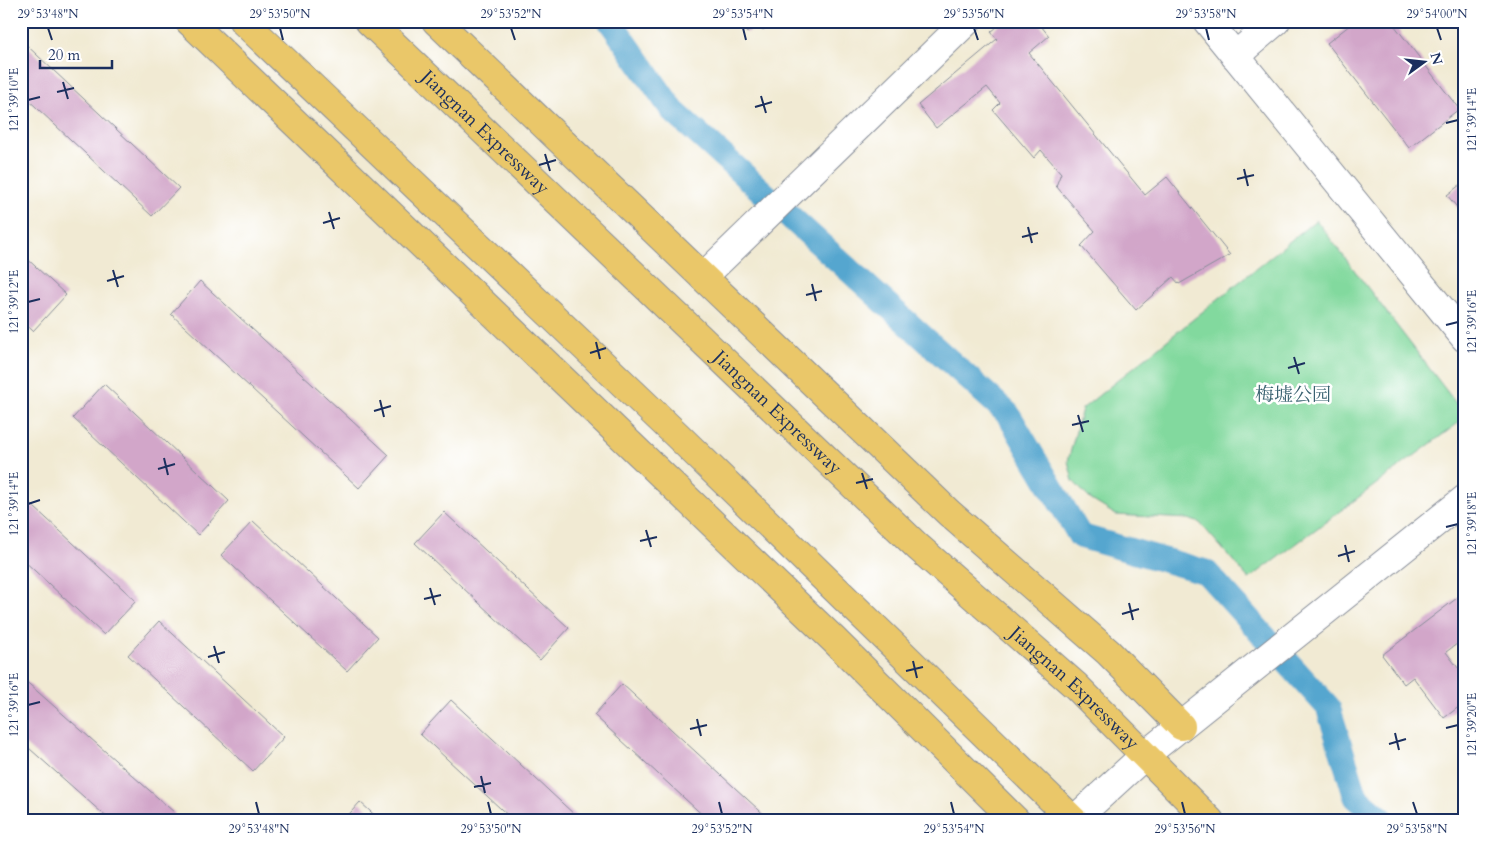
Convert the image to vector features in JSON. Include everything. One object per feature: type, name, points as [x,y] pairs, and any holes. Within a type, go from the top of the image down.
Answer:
[{"type":"main road","points":[[189,21],[834,640],[1016,821]]},
{"type":"main road","points":[[243,21],[671,430],[1073,821]]},
{"type":"main road","name":"Jiangnan Expressway","points":[[369,21],[918,548],[1076,686],[1210,821]]},
{"type":"main road","points":[[436,21],[949,513],[1108,652],[1182,726]]},
{"type":"street","points":[[702,277],[967,21]]},
{"type":"street","points":[[1207,21],[1465,338]]},
{"type":"street","points":[[1235,56],[1276,21]]},
{"type":"street","points":[[1073,821],[1145,754],[1465,499]]},
{"type":"green space","name":"梅墟公园","points":[[1316,220],[1465,415],[1465,418],[1249,579],[1200,523],[1188,519],[1116,515],[1090,499],[1073,481],[1068,461],[1082,409]]},
{"type":"building","points":[[735,21],[773,21],[763,30],[758,24],[747,33]]},
{"type":"building","points":[[1004,21],[1037,21],[1049,36],[1029,53],[1145,195],[1167,177],[1230,255],[1179,284],[1173,277],[1136,310],[1081,246],[1095,231],[1056,186],[1061,173],[1041,150],[1034,158],[993,110],[1000,103],[987,87],[936,128],[918,105],[997,39],[991,32]]},
{"type":"building","points":[[1355,21],[1391,21],[1459,109],[1409,148],[1327,43]]},
{"type":"building","points":[[21,40],[179,188],[152,216],[21,93]]},
{"type":"building","points":[[1465,181],[1465,217],[1447,195]]},
{"type":"building","points":[[21,253],[66,295],[33,331],[21,320]]},
{"type":"building","points":[[200,281],[389,455],[359,488],[171,314]]},
{"type":"building","points":[[104,384],[229,501],[198,535],[73,418]]},
{"type":"building","points":[[21,495],[136,601],[104,635],[21,558]]},
{"type":"building","points":[[444,512],[569,628],[540,660],[415,543]]},
{"type":"building","points":[[253,521],[378,637],[347,671],[221,555]]},
{"type":"building","points":[[1465,592],[1465,638],[1446,652],[1465,677],[1465,704],[1444,718],[1413,677],[1404,684],[1382,655]]},
{"type":"building","points":[[159,621],[284,737],[253,771],[128,655]]},
{"type":"building","points":[[21,677],[175,813],[168,821],[111,821],[21,741]]},
{"type":"building","points":[[622,684],[771,821],[709,821],[594,715]]},
{"type":"building","points":[[451,700],[576,816],[572,821],[514,821],[420,734]]},
{"type":"building","points":[[360,802],[381,821],[343,821]]},
{"type":"waterway","points":[[610,21],[673,111],[1008,414],[1080,536],[1206,572],[1328,707],[1356,797],[1384,821]]}]
